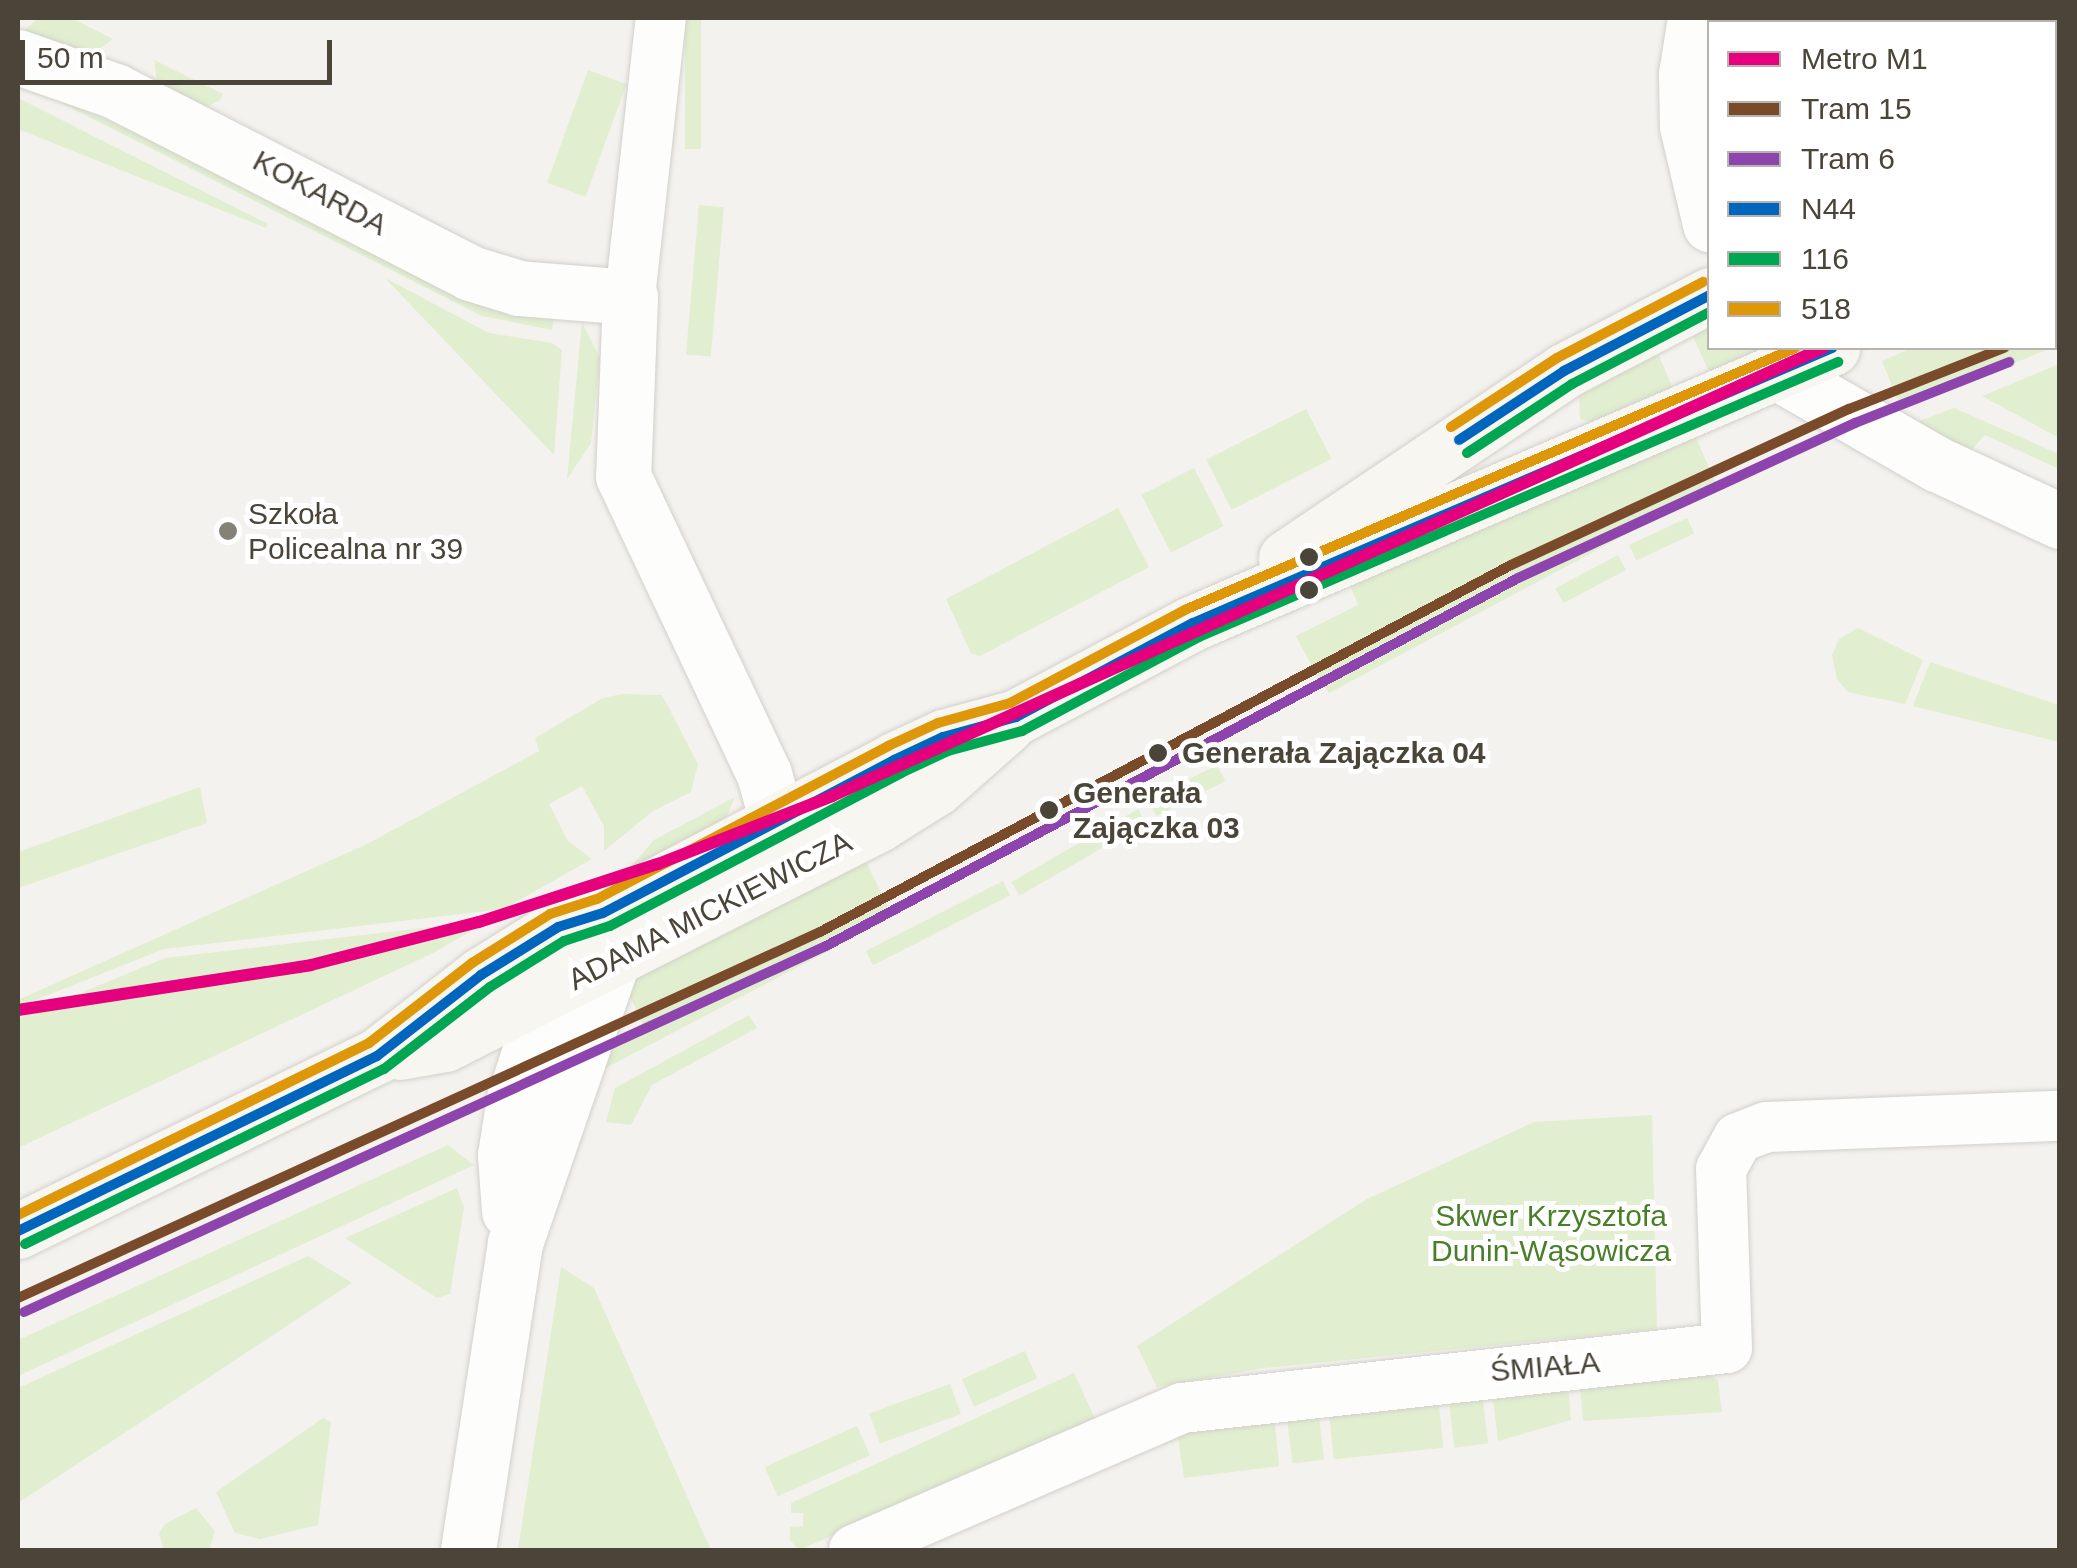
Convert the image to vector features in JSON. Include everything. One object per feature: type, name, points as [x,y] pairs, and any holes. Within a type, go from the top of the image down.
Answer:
[{"type":"main road","name":"ADAMA MICKIEWICZA","points":[[1193,622],[1564,371],[1707,296]]},
{"type":"main road","name":"ADAMA MICKIEWICZA","points":[[18,1231],[377,1056],[481,974],[558,927],[608,938],[768,881],[913,805],[1016,717],[1193,622],[1827,350]]},
{"type":"main road","points":[[1564,371],[1554,411],[1559,439],[1580,458]]},
{"type":"main road","name":"ADAMA MICKIEWICZA","points":[[377,1056],[445,1044],[544,996],[608,938],[777,821],[943,737],[1016,717]]},
{"type":"main road","name":"ADAMA MICKIEWICZA","points":[[18,1219],[77,1199]]},
{"type":"street","points":[[661,18],[630,297],[622,476],[764,774],[777,821],[768,881]]},
{"type":"street","points":[[1695,18],[1686,74],[1687,126],[1707,211]]},
{"type":"street","name":"KOKARDA","points":[[18,57],[115,91],[470,273],[519,288],[630,297]]},
{"type":"street","points":[[1775,372],[1985,490],[2060,522]]},
{"type":"street","points":[[468,1550],[515,1243],[608,938]]},
{"type":"street","points":[[515,1243],[506,1155],[544,996]]},
{"type":"street","name":"ŚMIAŁA","points":[[854,1550],[1182,1408],[1727,1348],[1721,1169],[1738,1138],[1767,1128],[2060,1116]]},
{"type":"green space","points":[[38,18],[71,18],[113,39],[93,54],[24,31]]},
{"type":"green space","points":[[685,18],[701,18],[701,149],[685,149]]},
{"type":"green space","points":[[1774,18],[2029,18],[1901,20]]},
{"type":"green space","points":[[154,60],[223,94],[220,100],[206,107],[157,82]]},
{"type":"green space","points":[[588,70],[627,84],[585,197],[547,183]]},
{"type":"green space","points":[[18,81],[554,317],[552,330],[482,316]]},
{"type":"green space","points":[[18,98],[268,224],[266,228],[18,129]]},
{"type":"green space","points":[[699,205],[724,207],[711,357],[686,354]]},
{"type":"green space","points":[[385,278],[489,333],[552,343],[562,350],[554,455]]},
{"type":"green space","points":[[582,322],[600,358],[591,443],[567,479]]},
{"type":"green space","points":[[1707,322],[1707,350],[1767,350],[1710,374],[1690,330]]},
{"type":"green space","points":[[1656,349],[1674,391],[1595,423],[1580,419],[1579,393]]},
{"type":"green space","points":[[1907,350],[2046,350],[1884,416],[1879,414],[1899,403],[1882,361]]},
{"type":"green space","points":[[2059,364],[2059,438],[1982,396]]},
{"type":"green space","points":[[1954,408],[2059,454],[2059,469],[1985,435],[1963,459],[1912,424]]},
{"type":"green space","points":[[1306,409],[1331,459],[1232,510],[1206,460]]},
{"type":"green space","points":[[1694,433],[1717,486],[1329,693],[1318,678],[1296,636],[1358,605],[1350,585]]},
{"type":"green space","points":[[1194,468],[1224,526],[1171,553],[1141,495]]},
{"type":"green space","points":[[1118,508],[1149,567],[980,656],[971,653],[946,599]]},
{"type":"green space","points":[[1687,518],[1694,533],[1636,560],[1629,545]]},
{"type":"green space","points":[[1618,555],[1626,570],[1563,603],[1555,588]]},
{"type":"green space","points":[[1858,628],[1923,660],[1905,704],[1848,692],[1837,679],[1832,655],[1839,639]]},
{"type":"green space","points":[[1930,662],[2059,705],[2059,742],[1913,706]]},
{"type":"green space","points":[[622,694],[662,695],[698,764],[691,792],[653,811],[604,851],[604,826],[582,786],[549,804],[567,840],[592,859],[503,909],[164,949],[18,1007],[18,1000],[367,844],[539,751],[535,738],[603,698]]},
{"type":"green space","points":[[1217,765],[1225,781],[1157,816],[1148,800]]},
{"type":"green space","points":[[200,787],[207,823],[18,888],[18,852]]},
{"type":"green space","points":[[735,797],[726,818],[622,877],[654,840]]},
{"type":"green space","points":[[1138,809],[1146,823],[1020,896],[1012,882]]},
{"type":"green space","points":[[859,848],[893,917],[602,1070],[594,1048],[643,1025],[624,982]]},
{"type":"green space","points":[[1003,881],[1010,895],[873,965],[866,951]]},
{"type":"green space","points":[[491,920],[433,953],[18,1148],[18,1019],[165,958]]},
{"type":"green space","points":[[749,1015],[757,1028],[652,1085],[631,1125],[606,1122],[615,1088]]},
{"type":"green space","name":"Skwer Krzysztofa Dunin-Wąsowicza","points":[[1652,1115],[1657,1329],[1264,1368],[1157,1387],[1137,1346],[1367,1199],[1534,1122]]},
{"type":"green space","points":[[448,1145],[474,1165],[18,1376],[18,1340]]},
{"type":"green space","points":[[457,1188],[464,1208],[450,1294],[437,1298],[345,1238]]},
{"type":"green space","points":[[308,1256],[352,1283],[18,1503],[18,1388]]},
{"type":"green space","points":[[561,1267],[594,1288],[711,1550],[518,1550]]},
{"type":"green space","points":[[1025,1351],[1037,1378],[974,1406],[962,1379]]},
{"type":"green space","points":[[1074,1373],[1096,1421],[799,1550],[790,1540],[790,1527],[803,1526],[803,1513],[791,1513],[791,1503]]},
{"type":"green space","points":[[1709,1373],[1718,1381],[1722,1412],[1583,1421],[1580,1385]]},
{"type":"green space","points":[[950,1384],[961,1414],[880,1443],[869,1413]]},
{"type":"green space","points":[[1568,1385],[1571,1420],[1498,1441],[1492,1392]]},
{"type":"green space","points":[[1482,1393],[1488,1444],[1454,1448],[1448,1397]]},
{"type":"green space","points":[[1438,1397],[1443,1448],[1334,1459],[1329,1408]]},
{"type":"green space","points":[[1318,1409],[1324,1460],[1292,1464],[1286,1413]]},
{"type":"green space","points":[[1274,1413],[1279,1466],[1184,1478],[1177,1432]]},
{"type":"green space","points":[[323,1418],[331,1422],[318,1525],[260,1539],[235,1533],[216,1492]]},
{"type":"green space","points":[[857,1426],[870,1455],[778,1496],[765,1467]]},
{"type":"green space","points":[[196,1508],[215,1531],[209,1550],[164,1550],[159,1533],[165,1524]]},
{"type":"metro line","name":"M1","points":[[18,1010],[311,965],[479,922],[658,864],[832,796],[1819,350]]},
{"type":"tram line","name":"15","points":[[18,1298],[820,932],[1511,565],[1849,409],[1999,350]]},
{"type":"tram line","name":"6","points":[[24,1312],[826,946],[1518,578],[1855,423],[2009,362]]},
{"type":"transit line","name":"518","points":[[1451,427],[1557,358],[1703,282]]},
{"type":"transit line","name":"N44","points":[[1459,440],[1564,371],[1707,297]]},
{"type":"transit line","name":"116","points":[[1467,453],[1572,384],[1707,314]]},
{"type":"transit line","name":"518","points":[[18,1215],[369,1043],[472,963],[550,914],[597,899],[888,746],[938,723],[1010,703],[1187,609],[1790,350]]},
{"type":"transit line","name":"N44","points":[[18,1231],[377,1056],[481,975],[558,927],[603,913],[894,760],[943,737],[1016,717],[1193,623],[1827,350]]},
{"type":"transit line","name":"116","points":[[25,1244],[384,1069],[490,987],[564,941],[610,926],[901,773],[948,751],[1022,731],[1199,637],[1838,362]]},
{"type":"place","name":"Szkoła Policealna nr 39","points":[[228,531]]},
{"type":"place","name":"Generała Zajączka 04","points":[[1158,753]]},
{"type":"place","name":"Generała Zajączka 03","points":[[1049,810]]}]
